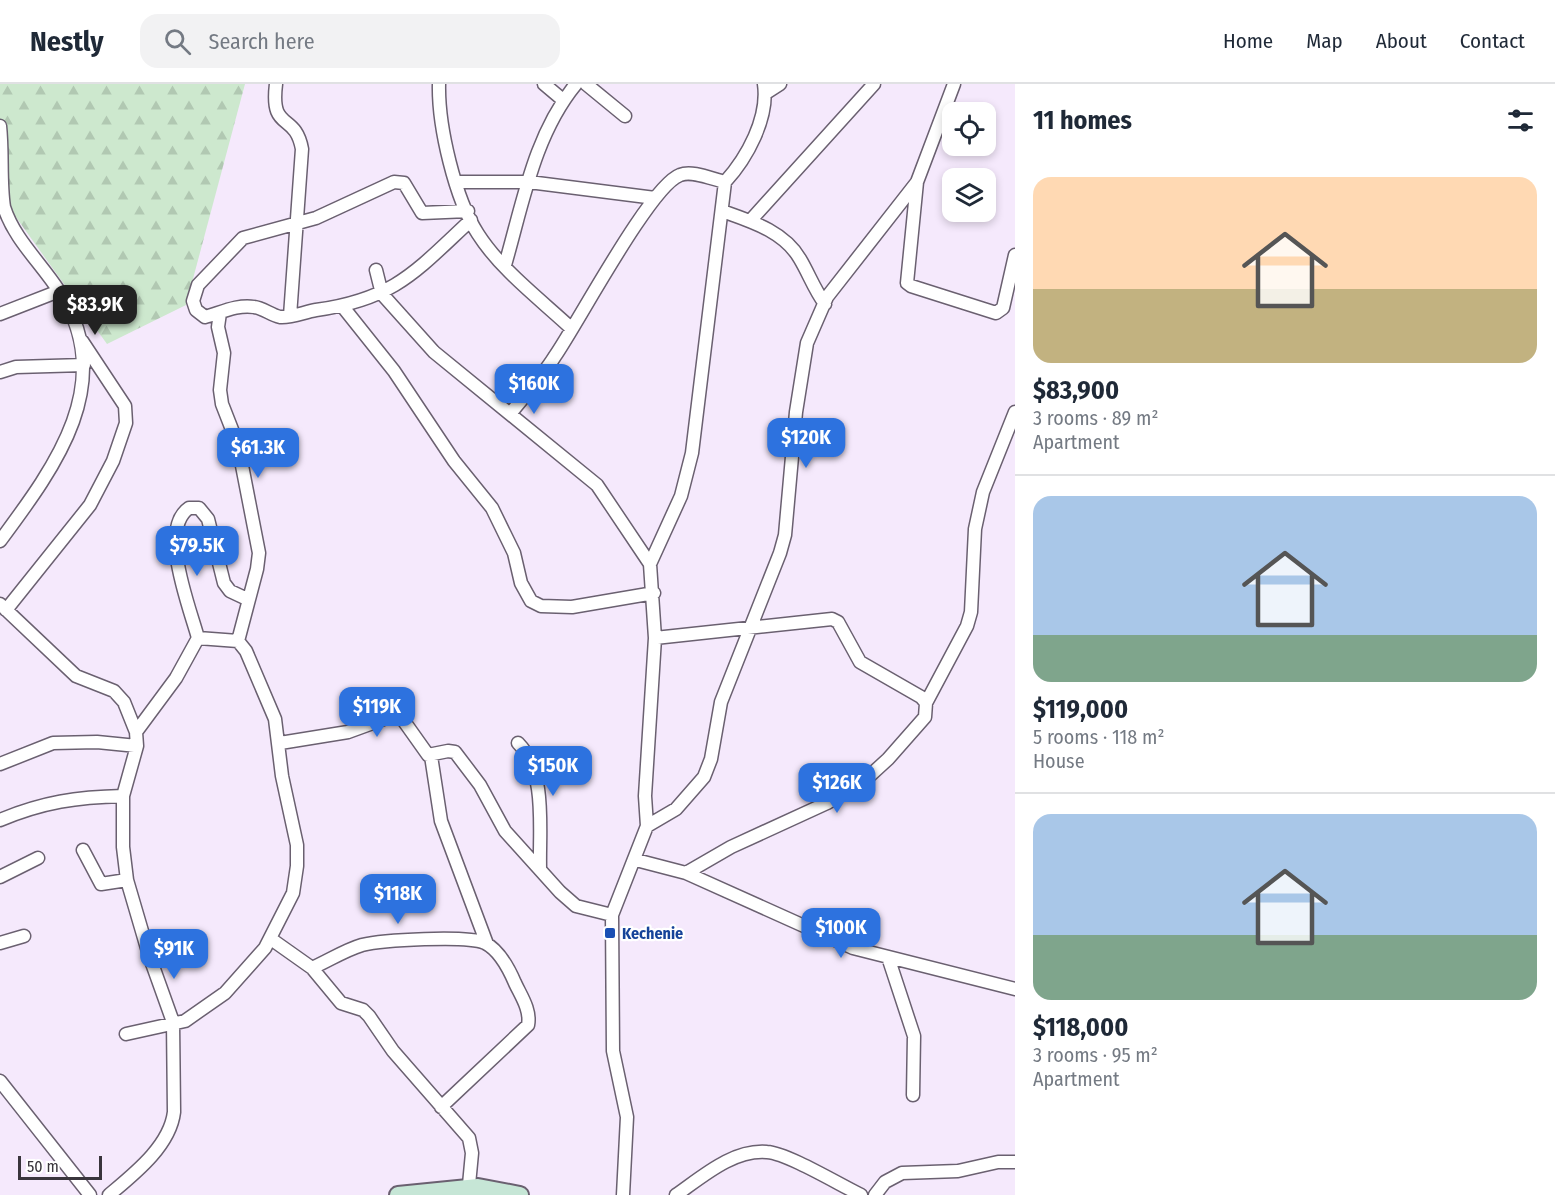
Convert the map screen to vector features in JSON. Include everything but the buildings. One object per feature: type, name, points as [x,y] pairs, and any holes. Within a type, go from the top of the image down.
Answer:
[{"type":"main road","points":[[398,1195],[468,1191],[520,1195]]},
{"type":"street","points":[[276,84],[274,108],[278,118],[293,126],[300,137],[302,149],[290,316]]},
{"type":"street","points":[[439,84],[439,106],[449,164],[478,234],[505,265],[572,329]]},
{"type":"street","points":[[544,84],[563,100]]},
{"type":"street","points":[[505,265],[529,182],[551,119],[576,84]]},
{"type":"street","points":[[586,84],[625,116]]},
{"type":"street","points":[[650,564],[681,495],[692,453],[725,182],[739,167],[752,142],[760,120],[765,88],[780,84]]},
{"type":"street","points":[[750,221],[874,84]]},
{"type":"street","points":[[954,84],[918,182],[906,278],[911,286],[996,313],[1003,308],[1015,255]]},
{"type":"street","points":[[0,126],[2,149],[0,187],[11,225],[59,291],[80,338],[125,406],[126,423],[113,461],[90,505],[3,607],[76,676],[114,691],[124,702],[136,732],[137,746],[123,796],[123,847],[127,880],[149,955],[173,1022],[172,1126],[134,1174],[109,1195]]},
{"type":"street","points":[[510,414],[555,356],[655,198],[668,183],[681,175],[693,175],[725,182]]},
{"type":"street","points":[[399,181],[408,188],[422,213],[469,216],[406,280],[382,294],[343,307],[290,316],[279,316],[254,307],[239,307],[205,316],[196,310],[194,301],[198,285],[243,238],[316,218],[363,195],[399,181]]},
{"type":"street","points":[[456,182],[529,182],[655,198]]},
{"type":"street","points":[[646,826],[676,809],[704,777],[711,759],[721,702],[785,535],[807,343],[826,301],[918,182]]},
{"type":"street","points":[[722,211],[750,221],[785,241],[795,250],[812,287],[826,301]]},
{"type":"street","points":[[376,270],[382,294],[434,352],[597,484],[650,564],[654,593],[655,638],[645,796],[646,826],[636,860],[612,915],[613,1052],[627,1117],[623,1195]]},
{"type":"street","points":[[0,314],[59,291]]},
{"type":"street","points":[[343,307],[394,371],[454,461],[492,508],[514,553],[521,583],[531,601],[541,606],[572,607],[654,593]]},
{"type":"street","points":[[220,313],[218,327],[224,353],[220,390],[222,404],[238,445],[258,554],[257,569],[247,599],[238,641]]},
{"type":"street","points":[[0,541],[47,473],[78,408],[84,364],[80,338]]},
{"type":"street","points":[[0,372],[16,368],[84,364]]},
{"type":"street","points":[[686,873],[731,847],[827,803],[865,780],[888,759],[925,717],[926,703],[967,626],[971,612],[975,529],[983,492],[1015,412]]},
{"type":"street","points":[[136,732],[176,678],[198,638],[180,573],[175,540],[178,520],[189,508],[199,508],[208,519],[224,583],[230,591],[247,599]]},
{"type":"street","points":[[655,638],[832,619],[838,622],[860,662],[921,697],[926,703]]},
{"type":"street","points":[[126,1034],[185,1021],[225,993],[247,971],[271,939],[293,893],[297,866],[294,830],[282,776],[280,743],[269,705],[246,651],[238,641],[198,638]]},
{"type":"street","points":[[280,743],[348,732],[397,716],[405,722],[431,756],[441,821],[487,944],[507,966],[528,1011],[528,1025],[441,1107]]},
{"type":"street","points":[[0,764],[60,742],[137,746]]},
{"type":"street","points":[[518,743],[530,758],[537,788],[540,868]]},
{"type":"street","points":[[431,756],[444,751],[455,752],[480,785],[504,831],[560,892],[576,906],[612,915]]},
{"type":"street","points":[[0,820],[35,806],[71,798],[123,796]]},
{"type":"street","points":[[83,850],[101,884],[127,880]]},
{"type":"street","points":[[0,877],[38,858]]},
{"type":"street","points":[[636,860],[686,873],[853,948],[1015,989]]},
{"type":"street","points":[[0,943],[24,936]]},
{"type":"street","points":[[271,939],[312,968],[340,1003],[363,1010],[369,1016],[393,1051],[471,1144],[468,1191]]},
{"type":"street","points":[[312,968],[360,946],[381,942],[475,940],[487,944]]},
{"type":"street","points":[[888,957],[914,1036],[912,1095]]},
{"type":"street","points":[[2,1088],[90,1195]]},
{"type":"street","points":[[675,1195],[723,1163],[746,1154],[768,1152],[790,1159],[861,1195]]},
{"type":"street","points":[[875,1195],[885,1182],[902,1173],[958,1171],[998,1162],[1014,1165]]},
{"type":"green space","points":[[0,84],[245,84],[186,305],[107,344],[0,195]]},
{"type":"place","name":"Kechenie","points":[[610,933]]}]
